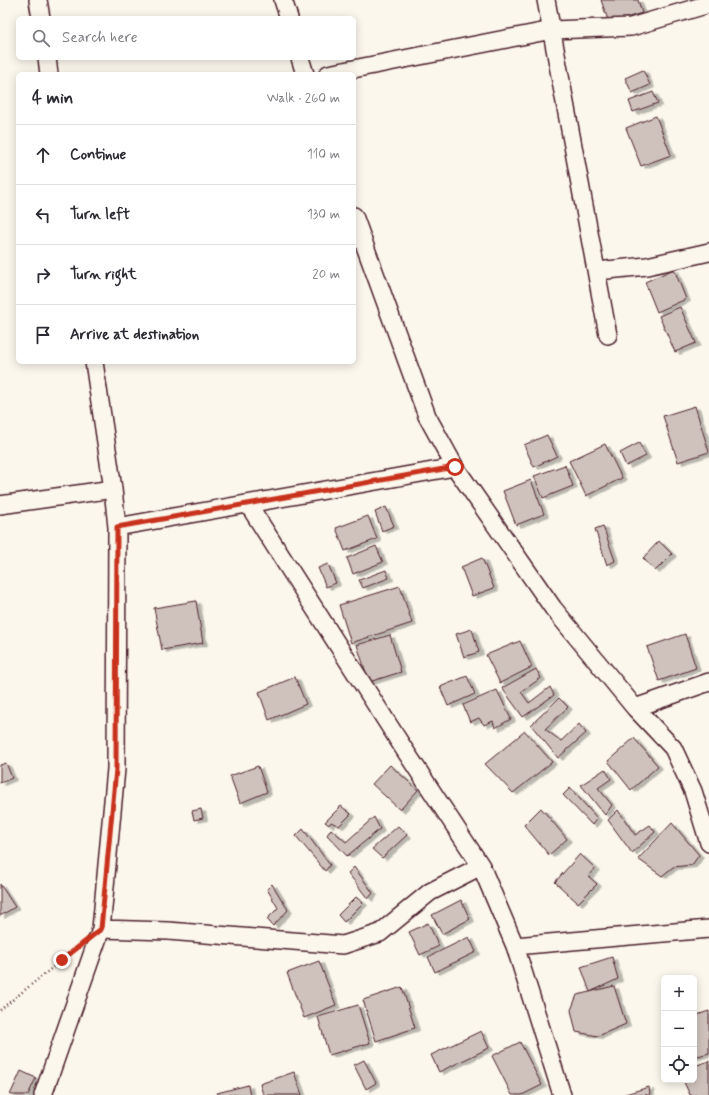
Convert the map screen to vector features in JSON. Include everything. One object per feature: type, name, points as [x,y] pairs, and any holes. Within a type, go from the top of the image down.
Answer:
[{"type":"street","points":[[38,0],[41,16]]},
{"type":"street","points":[[283,0],[288,16]]},
{"type":"street","points":[[546,0],[608,335]]},
{"type":"street","points":[[338,72],[552,30],[631,27],[709,4]]},
{"type":"street","points":[[47,60],[49,72]]},
{"type":"street","points":[[301,60],[304,72]]},
{"type":"street","points":[[356,221],[427,416],[455,467],[553,608],[635,708],[673,748],[693,791],[709,843]]},
{"type":"street","points":[[597,271],[647,266],[709,252]]},
{"type":"street","points":[[44,1095],[101,929],[116,769],[117,527],[113,489],[94,364]]},
{"type":"street","points":[[117,527],[455,467]]},
{"type":"street","points":[[0,505],[113,489]]},
{"type":"street","points":[[248,504],[404,749],[481,866],[515,946],[562,1095]]},
{"type":"street","points":[[635,708],[709,682]]},
{"type":"street","points":[[101,929],[168,931],[343,945],[380,933],[430,892],[481,866]]},
{"type":"street","points":[[515,946],[709,929]]},
{"type":"path","points":[[0,1010],[101,929]]},
{"type":"building","points":[[601,0],[638,0],[642,13],[609,23]]},
{"type":"building","points":[[643,70],[650,85],[632,93],[625,78]]},
{"type":"building","points":[[653,92],[658,103],[633,112],[629,101]]},
{"type":"building","points":[[656,116],[671,155],[641,166],[626,128]]},
{"type":"building","points":[[674,269],[686,299],[657,312],[645,282]]},
{"type":"building","points":[[680,307],[696,343],[675,352],[659,316]]},
{"type":"building","points":[[695,406],[709,452],[678,462],[663,416]]},
{"type":"building","points":[[547,435],[557,456],[534,467],[524,445]]},
{"type":"building","points":[[639,443],[646,456],[626,466],[620,453]]},
{"type":"building","points":[[605,444],[622,478],[586,496],[569,461]]},
{"type":"building","points":[[565,465],[573,486],[543,498],[534,476]]},
{"type":"building","points":[[531,480],[544,514],[516,525],[503,491]]},
{"type":"building","points":[[386,507],[394,526],[382,531],[375,512]]},
{"type":"building","points":[[368,516],[377,539],[345,551],[336,528]]},
{"type":"building","points":[[603,526],[615,561],[607,565],[595,529]]},
{"type":"building","points":[[659,541],[672,554],[655,571],[643,558]]},
{"type":"building","points":[[376,546],[383,562],[353,574],[347,558]]},
{"type":"building","points":[[482,558],[494,588],[472,596],[461,567]]},
{"type":"building","points":[[328,564],[336,583],[326,587],[318,568]]},
{"type":"building","points":[[386,570],[389,578],[363,588],[359,580]]},
{"type":"building","points":[[400,586],[412,623],[351,643],[339,605]]},
{"type":"building","points":[[196,601],[203,643],[162,650],[154,608]]},
{"type":"building","points":[[472,629],[479,652],[464,657],[456,634]]},
{"type":"building","points":[[685,634],[696,668],[659,681],[647,647]]},
{"type":"building","points":[[390,635],[401,672],[369,682],[357,645]]},
{"type":"building","points":[[520,641],[532,667],[500,683],[486,655]]},
{"type":"building","points":[[536,669],[541,678],[521,692],[529,703],[550,687],[554,695],[523,717],[502,688]]},
{"type":"building","points":[[467,676],[475,694],[448,706],[440,687]]},
{"type":"building","points":[[295,677],[306,704],[269,720],[259,692]]},
{"type":"building","points":[[497,690],[511,719],[495,728],[493,721],[484,725],[479,718],[470,722],[463,705]]},
{"type":"building","points":[[559,698],[568,707],[545,729],[561,741],[579,724],[586,733],[558,758],[531,725]]},
{"type":"building","points":[[525,731],[552,762],[513,793],[485,764]]},
{"type":"building","points":[[634,738],[658,766],[631,790],[608,761]]},
{"type":"building","points":[[6,763],[12,778],[0,783],[0,765]]},
{"type":"building","points":[[390,765],[418,790],[400,810],[372,784]]},
{"type":"building","points":[[258,766],[267,792],[240,803],[230,776]]},
{"type":"building","points":[[605,769],[611,779],[598,788],[612,805],[605,815],[581,785]]},
{"type":"building","points":[[570,788],[597,818],[592,825],[563,795]]},
{"type":"building","points":[[341,806],[351,814],[339,826],[331,822],[329,825],[325,822]]},
{"type":"building","points":[[541,808],[567,839],[549,855],[524,825]]},
{"type":"building","points":[[201,809],[203,818],[194,820],[192,811]]},
{"type":"building","points":[[618,810],[635,835],[650,825],[655,832],[632,853],[608,820]]},
{"type":"building","points":[[374,817],[380,829],[347,856],[327,835],[331,829],[346,842]]},
{"type":"building","points":[[672,823],[699,855],[692,865],[673,867],[662,876],[638,859]]},
{"type":"building","points":[[398,826],[407,835],[382,858],[372,849]]},
{"type":"building","points":[[303,829],[330,865],[325,871],[296,836]]},
{"type":"building","points":[[580,854],[595,868],[588,876],[597,884],[578,903],[555,882]]},
{"type":"building","points":[[354,867],[373,893],[368,899],[348,873]]},
{"type":"building","points":[[0,884],[15,907],[0,916]]},
{"type":"building","points":[[272,884],[288,910],[273,926],[267,919],[278,908],[267,889]]},
{"type":"building","points":[[356,897],[363,903],[344,922],[338,915]]},
{"type":"building","points":[[461,900],[470,919],[442,934],[432,915]]},
{"type":"building","points":[[428,923],[439,946],[420,955],[409,932]]},
{"type":"building","points":[[469,937],[476,952],[435,972],[428,957]]},
{"type":"building","points":[[612,957],[618,979],[590,992],[581,967]]},
{"type":"building","points":[[319,961],[336,1005],[304,1018],[287,973]]},
{"type":"building","points":[[614,986],[626,1024],[598,1036],[576,1032],[571,1010],[577,995]]},
{"type":"building","points":[[402,987],[415,1028],[376,1041],[363,1000]]},
{"type":"building","points":[[358,1005],[370,1043],[329,1055],[318,1017]]},
{"type":"building","points":[[709,1011],[709,1053],[697,1056],[697,1047],[697,1015]]},
{"type":"building","points":[[481,1031],[489,1048],[439,1072],[431,1055]]},
{"type":"building","points":[[520,1042],[542,1085],[522,1095],[512,1095],[492,1056]]},
{"type":"building","points":[[364,1060],[376,1083],[366,1089],[354,1065]]},
{"type":"building","points":[[709,1061],[709,1095],[690,1095],[684,1083],[697,1083],[697,1065]]},
{"type":"building","points":[[21,1071],[36,1078],[28,1095],[10,1095]]},
{"type":"building","points":[[294,1072],[302,1095],[263,1095],[260,1084]]},
{"type":"building","points":[[248,1085],[250,1095],[218,1095],[217,1093]]},
{"type":"building","points":[[649,1087],[650,1095],[622,1095]]},
{"type":"route","points":[[62,960],[101,929],[116,769],[117,527],[455,467]]}]
